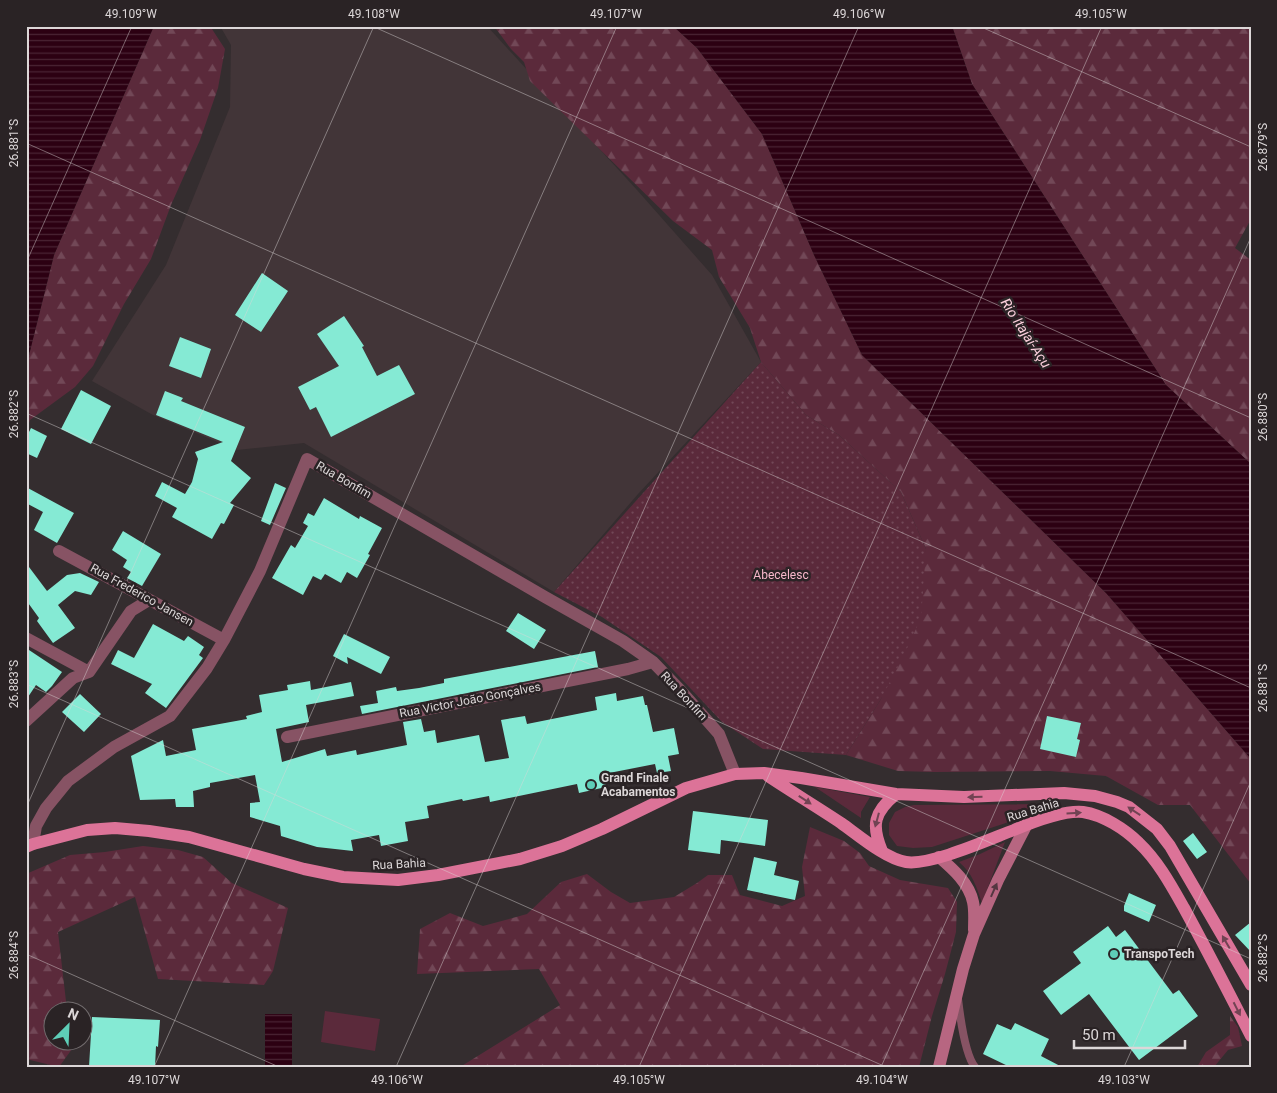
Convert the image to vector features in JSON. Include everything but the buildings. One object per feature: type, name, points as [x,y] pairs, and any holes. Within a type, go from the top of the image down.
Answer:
[{"type":"main road","name":"Rua Bahia","points":[[29,846],[87,830],[115,828],[189,837],[295,867],[343,877],[398,880],[438,875],[520,859],[562,846],[602,829],[686,788],[735,774],[764,773],[896,794],[964,797],[1064,793],[1095,796],[1129,807],[1157,829],[1170,846],[1251,985]]},
{"type":"main road","name":"Rua Bahia","points":[[764,773],[882,851],[896,859],[907,862],[940,857],[1058,814],[1083,812],[1109,821],[1139,843],[1161,868],[1202,940],[1251,1036]]},
{"type":"main road","points":[[882,851],[875,829],[877,815],[885,803],[896,794]]},
{"type":"street","name":"Rua Bonfim","points":[[29,846],[36,826],[46,808],[68,781],[114,747],[170,716],[207,668],[260,571],[307,459],[623,640],[653,662],[719,734],[735,774]]},
{"type":"street","name":"Rua Frederico Jansen","points":[[59,551],[224,640]]},
{"type":"street","points":[[27,720],[73,678],[89,672],[131,611],[149,600]]},
{"type":"street","points":[[26,638],[89,672]]},
{"type":"street","name":"Rua Victor João Gonçalves","points":[[287,736],[628,669],[653,662]]},
{"type":"street","points":[[939,1067],[974,934],[998,880],[1027,824]]},
{"type":"street","points":[[940,857],[966,884],[973,901],[974,934]]},
{"type":"lane","points":[[957,993],[971,1062],[975,1067]]},
{"type":"shaded area","points":[[220,26],[487,26],[712,275],[761,362],[638,494],[554,592],[304,443],[237,450],[153,415],[92,381],[166,265],[230,107],[231,45]]},
{"type":"green space","points":[[154,26],[210,26],[225,49],[218,88],[200,140],[171,205],[151,259],[124,304],[93,366],[75,387],[30,420],[26,432],[26,367],[54,255]]},
{"type":"green space","points":[[494,26],[673,26],[697,48],[762,134],[814,255],[862,355],[1106,593],[1251,759],[1251,884],[1190,805],[1158,805],[1106,776],[1050,771],[898,771],[846,755],[881,699],[926,549],[901,492],[839,435],[806,415],[761,362],[750,328],[719,277],[712,250],[673,221],[530,81],[524,62],[511,49]]},
{"type":"green space","points":[[952,26],[1251,26],[1251,219],[1235,248],[1251,260],[1251,464],[1166,385],[972,84]]},
{"type":"green space","name":"Abecelesc","points":[[761,362],[806,415],[839,435],[901,492],[926,549],[921,618],[881,699],[846,755],[763,749],[722,722],[661,657],[602,617],[554,592]]},
{"type":"green space","points":[[815,787],[870,797],[861,812],[861,818]]},
{"type":"green space","points":[[1055,804],[1003,824],[932,847],[913,848],[897,846],[889,835],[889,823],[895,812],[914,805]]},
{"type":"green space","points":[[810,827],[844,841],[860,853],[869,866],[900,880],[948,888],[957,902],[956,932],[919,1067],[460,1067],[560,1005],[539,969],[417,974],[420,929],[450,913],[483,926],[527,914],[561,882],[587,874],[611,892],[630,903],[674,897],[708,875],[732,875],[740,895],[782,906],[805,896],[802,867]]},
{"type":"green space","points":[[1005,842],[982,903],[971,876],[959,862]]},
{"type":"green space","points":[[143,846],[178,850],[203,857],[232,883],[288,908],[273,971],[264,985],[158,979],[135,897],[58,932],[66,1000],[42,1000],[42,1050],[71,1050],[59,1067],[26,1059],[26,874],[70,855]]},
{"type":"green space","points":[[325,1011],[380,1019],[375,1051],[321,1042]]},
{"type":"green space","points":[[1230,1016],[1238,1027],[1242,1046],[1228,1050],[1214,1067],[1197,1067],[1206,1052],[1230,1035]]},
{"type":"water","points":[[26,26],[154,26],[54,255],[26,367]]},
{"type":"water","name":"Rio Itajaí-Açu","points":[[673,26],[952,26],[972,84],[1166,385],[1251,464],[1251,759],[1106,593],[862,355],[814,255],[762,134],[697,48]]},
{"type":"water","points":[[265,1014],[292,1014],[292,1067],[265,1067]]},
{"type":"place","name":"Grand Finale Acabamentos","points":[[591,785]]},
{"type":"place","name":"TranspoTech","points":[[1114,954]]}]
